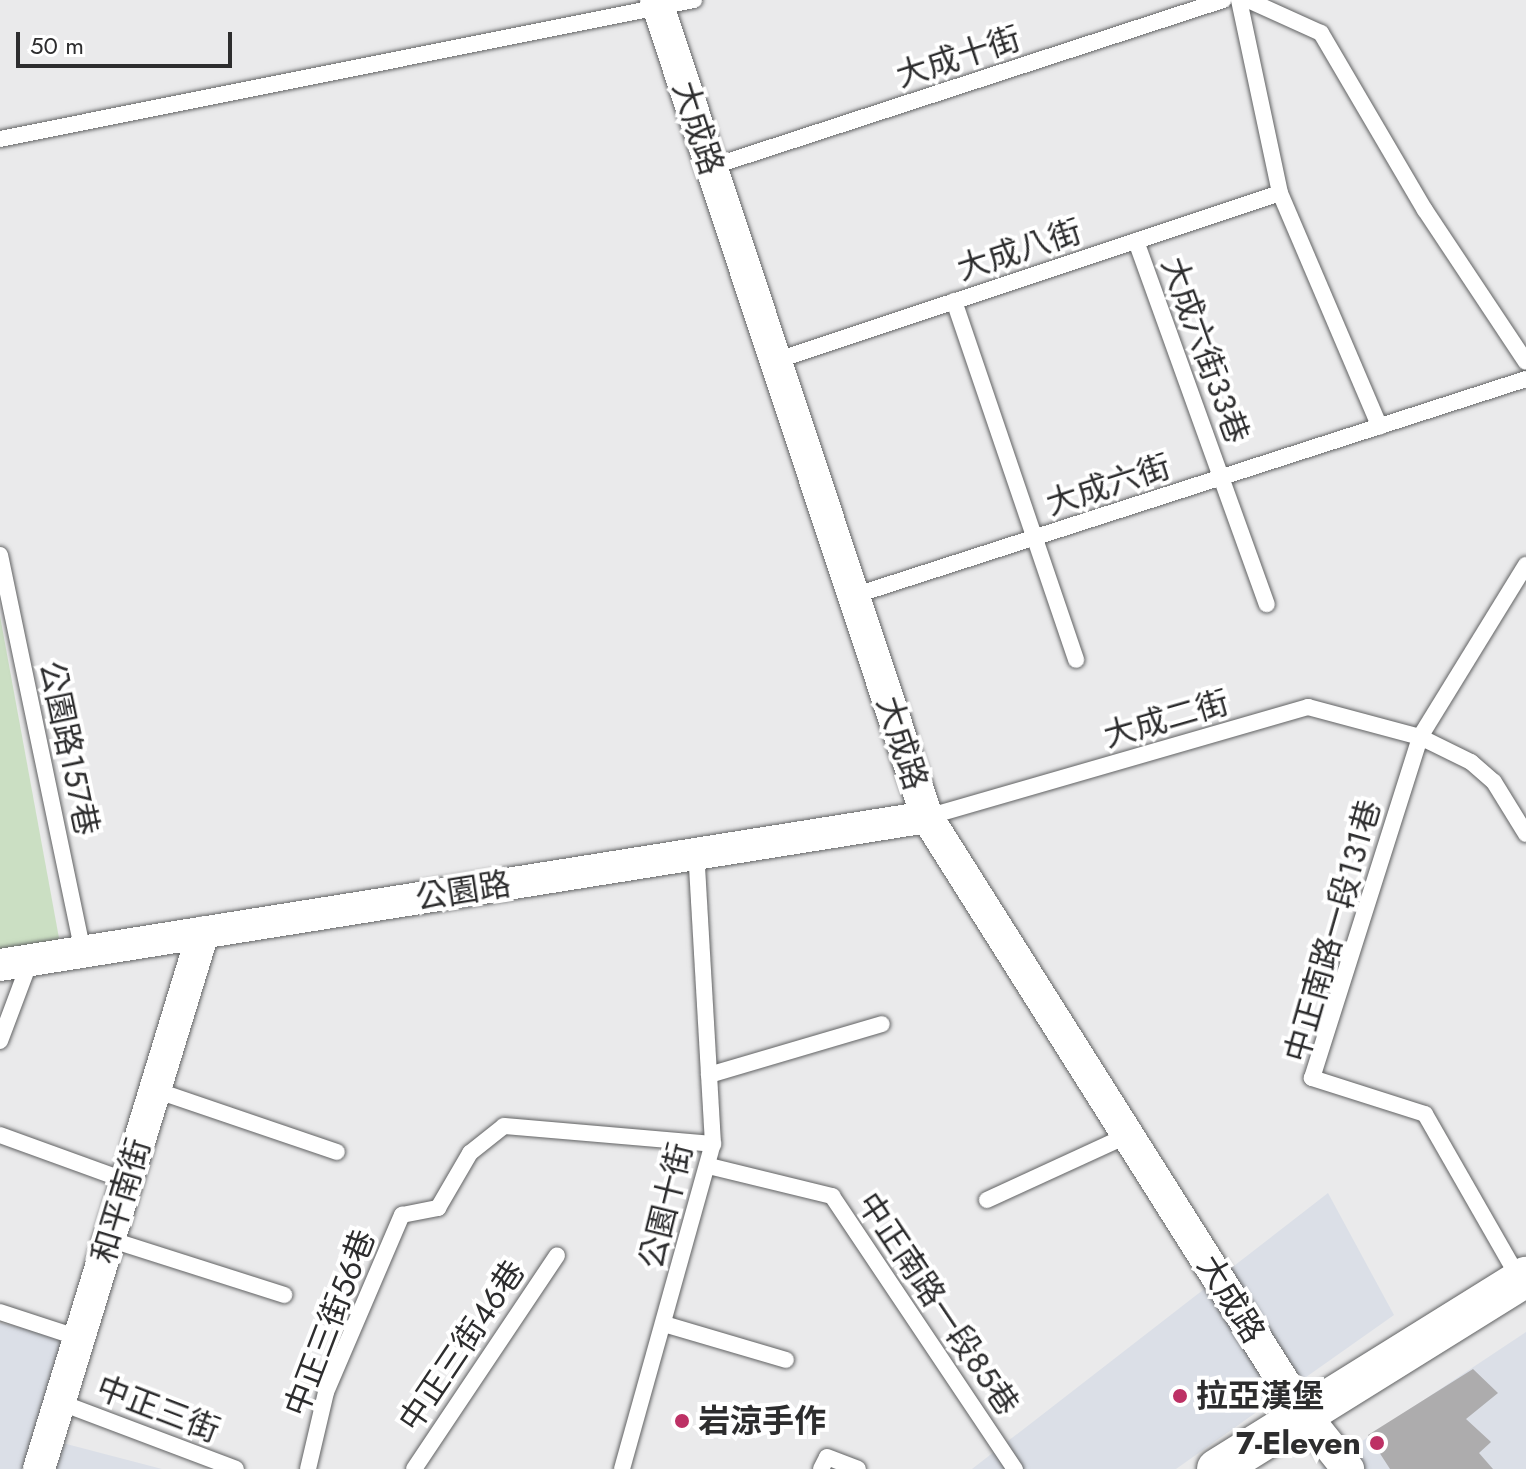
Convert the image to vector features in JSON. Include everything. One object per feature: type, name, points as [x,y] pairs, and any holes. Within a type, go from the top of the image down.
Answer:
[{"type":"street","name":"大成路","points":[[657,4],[927,817],[1303,1413],[1348,1469]]},
{"type":"street","name":"公園路","points":[[15,963],[927,817]]},
{"type":"street","name":"和平南街","points":[[39,1469],[203,933]]},
{"type":"street","points":[[1217,1469],[1523,1279]]},
{"type":"lane","points":[[0,139],[657,4],[694,0]]},
{"type":"lane","name":"大成十街","points":[[711,167],[1223,0]]},
{"type":"lane","points":[[1239,0],[1280,193],[1380,427]]},
{"type":"lane","points":[[1248,0],[1321,33],[1425,210],[1526,362]]},
{"type":"lane","name":"大成八街","points":[[775,361],[1280,193]]},
{"type":"lane","name":"大成六街33巷","points":[[1136,241],[1267,604]]},
{"type":"lane","points":[[954,301],[1076,660]]},
{"type":"lane","name":"大成六街","points":[[853,596],[1526,379]]},
{"type":"lane","name":"公園路157巷","points":[[0,555],[83,952]]},
{"type":"lane","points":[[1420,737],[1526,565]]},
{"type":"lane","name":"大成二街","points":[[927,817],[1308,707],[1420,737],[1471,762],[1494,782],[1526,834]]},
{"type":"lane","name":"中正南路一段131巷","points":[[1420,737],[1312,1078],[1425,1114],[1523,1279]]},
{"type":"lane","name":"公園十街","points":[[622,1469],[713,1144],[696,853]]},
{"type":"lane","points":[[0,1041],[15,963]]},
{"type":"lane","points":[[709,1075],[882,1024]]},
{"type":"lane","points":[[155,1090],[337,1152]]},
{"type":"lane","name":"中正三街56巷","points":[[308,1469],[326,1392],[402,1215],[438,1208],[470,1153],[504,1126],[713,1144]]},
{"type":"lane","points":[[0,1135],[127,1181]]},
{"type":"lane","points":[[987,1200],[1128,1135]]},
{"type":"lane","name":"中正南路一段85巷","points":[[709,1166],[832,1196],[1015,1469]]},
{"type":"lane","points":[[109,1239],[284,1295]]},
{"type":"lane","name":"中正三街46巷","points":[[414,1469],[557,1255]]},
{"type":"lane","points":[[0,1312],[79,1338]]},
{"type":"lane","points":[[664,1324],[786,1360]]},
{"type":"lane","name":"中正三街","points":[[59,1402],[236,1469]]},
{"type":"lane","points":[[821,1469],[827,1457],[858,1469]]},
{"type":"shaded area","points":[[1328,1193],[1394,1315],[1176,1469],[972,1469]]},
{"type":"shaded area","points":[[0,1323],[65,1337],[32,1435],[162,1469],[0,1469]]},
{"type":"shaded area","points":[[1526,1332],[1526,1469],[1320,1469]]},
{"type":"green space","points":[[0,616],[61,949],[0,957]]},
{"type":"building","points":[[1473,1369],[1498,1393],[1466,1419],[1491,1442],[1479,1453],[1493,1469],[1390,1469],[1368,1435]]},
{"type":"place","name":"拉亞漢堡","points":[[1180,1396]]},
{"type":"place","name":"岩涼手作","points":[[682,1421]]},
{"type":"place","name":"7-Eleven","points":[[1377,1443]]}]
